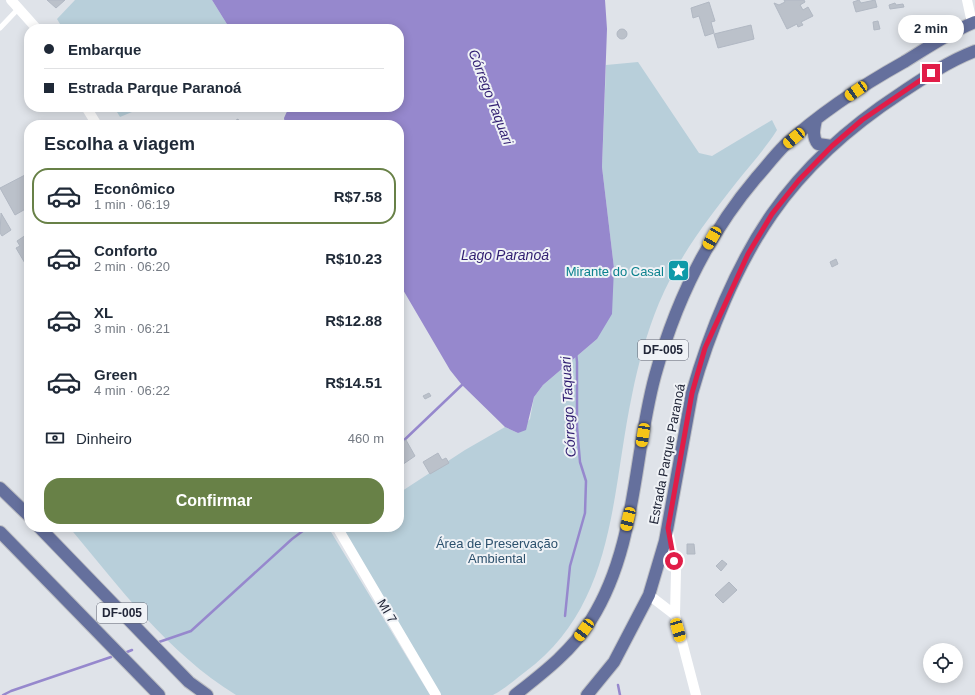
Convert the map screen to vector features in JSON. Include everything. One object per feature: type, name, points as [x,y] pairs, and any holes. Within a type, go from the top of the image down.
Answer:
[{"type":"main road","name":"Estrada Parque Paranoá","points":[[515,695],[561,657],[591,620],[614,573],[623,544],[634,494],[645,420],[655,376],[677,306],[719,226],[741,196],[783,147],[816,120],[873,80],[974,22]]},
{"type":"main road","name":"Estrada Parque Paranoá","points":[[587,695],[614,662],[649,595],[658,570],[668,528],[692,393],[705,348],[748,254],[772,214],[799,180],[832,146],[862,120],[931,73],[975,51]]},
{"type":"main road","points":[[816,120],[814,131],[816,141],[818,144],[832,146]]},
{"type":"main road","points":[[0,488],[24,511]]},
{"type":"main road","name":"DF-005","points":[[0,532],[159,695]]},
{"type":"main road","name":"DF-005","points":[[44,532],[189,682],[207,695]]},
{"type":"street","points":[[11,0],[32,24]]},
{"type":"street","points":[[967,0],[974,22]]},
{"type":"street","points":[[668,528],[676,571],[677,592],[675,615],[696,695]]},
{"type":"street","name":"MI 7","points":[[340,532],[436,695]]},
{"type":"street","points":[[649,595],[675,615]]},
{"type":"lane","points":[[0,28],[18,9]]},
{"type":"green space","points":[[75,0],[212,0],[227,24],[60,24],[57,19]]},
{"type":"green space","name":"Área de Preservação Ambiental","points":[[638,62],[699,153],[712,156],[772,120],[777,130],[693,240],[659,303],[647,337],[634,383],[613,508],[605,546],[593,581],[577,614],[555,645],[525,672],[497,693],[493,695],[436,695],[343,532],[404,532],[404,490],[465,450],[505,427],[518,433],[530,419],[534,397],[543,385],[597,339],[614,268],[602,167],[606,65]]},
{"type":"green space","points":[[117,112],[132,112],[120,117]]},
{"type":"green space","points":[[73,532],[331,532],[430,695],[236,695],[188,660],[126,596]]},
{"type":"water","name":"Lago Paranoá","points":[[212,0],[605,0],[607,29],[602,167],[614,268],[612,314],[597,339],[543,385],[534,397],[526,430],[518,433],[505,427],[462,385],[450,370],[404,292],[404,120],[284,120],[287,112],[404,112],[404,24],[227,24]]},
{"type":"building","points":[[47,0],[65,0],[56,8]]},
{"type":"building","points":[[784,0],[804,0],[805,2],[800,5],[803,10],[808,7],[813,16],[801,22],[803,25],[798,27],[797,24],[787,29],[774,3],[779,5],[785,2]]},
{"type":"building","points":[[859,0],[861,3],[875,0],[877,7],[856,12],[853,2]]},
{"type":"building","points":[[709,2],[715,21],[711,22],[714,33],[705,36],[699,16],[693,18],[691,8]]},
{"type":"building","points":[[895,3],[896,5],[903,4],[904,7],[890,9],[889,5]]},
{"type":"building","points":[[878,21],[880,29],[874,30],[873,22]]},
{"type":"building","points":[[751,25],[754,39],[718,48],[714,34]]},
{"type":"building","points":[[620,29],[624,29],[626,30],[626,38],[620,39],[617,36],[617,32]]},
{"type":"building","points":[[24,176],[24,210],[15,215],[0,188]]},
{"type":"building","points":[[1,213],[11,230],[2,236],[0,233]]},
{"type":"building","points":[[24,236],[24,262],[16,248],[20,246],[17,241]]},
{"type":"building","points":[[836,259],[838,264],[832,267],[830,262]]},
{"type":"building","points":[[429,393],[431,396],[425,399],[423,396]]},
{"type":"building","points":[[406,440],[415,456],[404,464],[404,441]]},
{"type":"building","points":[[438,453],[442,460],[446,458],[449,463],[430,474],[423,462]]},
{"type":"building","points":[[687,544],[694,544],[695,554],[687,554]]},
{"type":"building","points":[[722,560],[727,564],[721,571],[716,566]]},
{"type":"building","points":[[729,582],[737,590],[723,603],[715,595]]},
{"type":"waterway","name":"Córrego Taquari","points":[[565,616],[570,566],[585,513],[586,481],[580,462],[577,427],[576,352]]},
{"type":"waterway","points":[[404,440],[464,383]]},
{"type":"waterway","points":[[159,642],[191,631],[301,532]]},
{"type":"waterway","points":[[127,652],[132,650]]},
{"type":"waterway","points":[[3,695],[111,657]]},
{"type":"waterway","name":"Córrego Taquari","points":[[618,685],[620,695]]},
{"type":"place","name":"Mirante do Casal","points":[[679,271]]},
{"type":"route","points":[[674,561],[668,528],[692,393],[705,348],[748,254],[772,214],[799,180],[832,146],[862,120],[931,73]]}]
